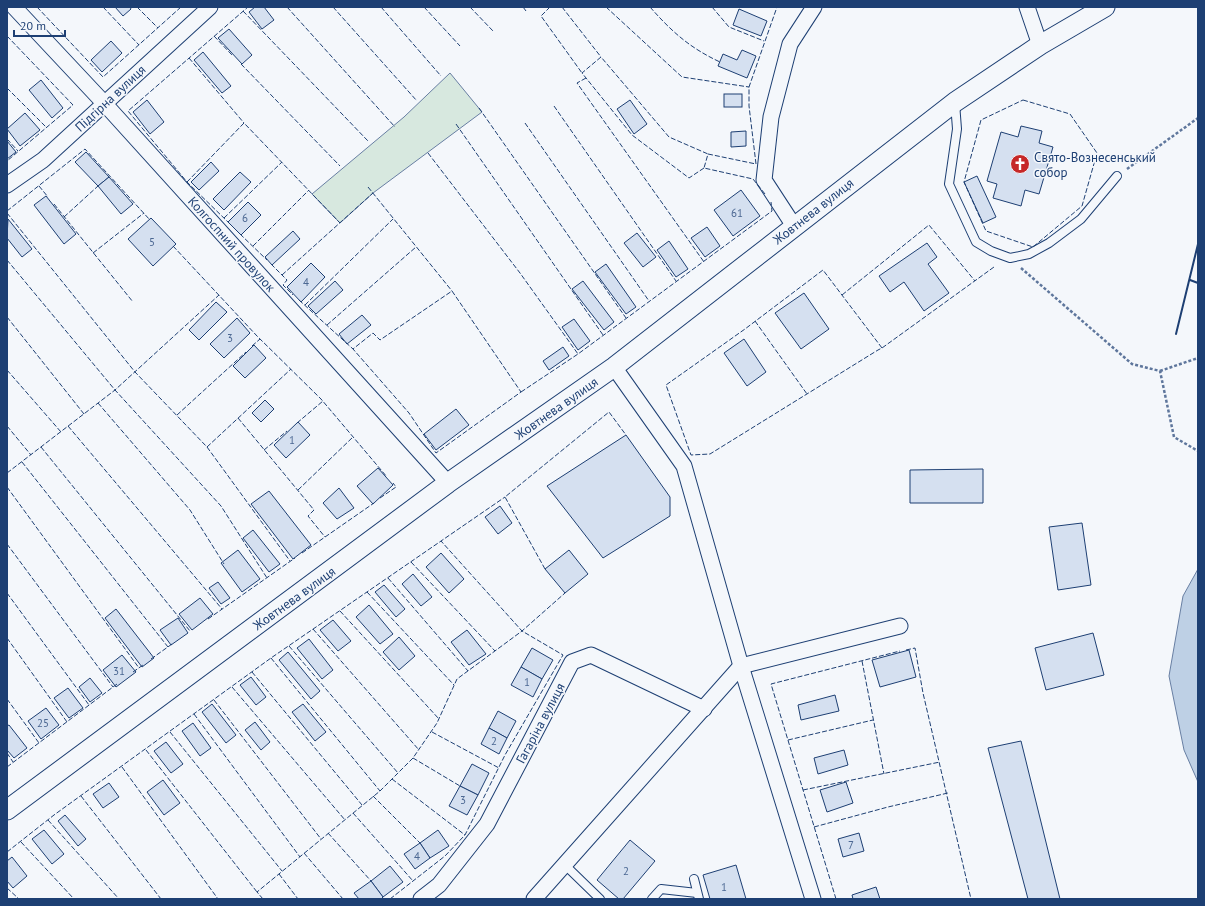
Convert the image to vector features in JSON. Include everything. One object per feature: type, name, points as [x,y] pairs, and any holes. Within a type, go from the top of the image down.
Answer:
[{"type":"street","name":"Колгоспний провулок","points":[[14,7],[104,103],[448,483]]},
{"type":"street","name":"Підгірна вулиця","points":[[7,185],[43,160],[210,7]]},
{"type":"street","points":[[794,226],[764,180],[771,117],[790,44],[814,7]]},
{"type":"street","points":[[1027,7],[1040,46]]},
{"type":"street","name":"Жовтнева вулиця","points":[[7,810],[448,483],[614,367],[955,102],[1040,46],[1105,7]]},
{"type":"street","points":[[614,367],[684,466],[741,666],[812,899]]},
{"type":"street","points":[[534,899],[741,666],[900,626]]},
{"type":"street","name":"Гагаріна вулиця","points":[[421,899],[439,885],[487,824],[572,662],[590,656],[704,709]]},
{"type":"lane","points":[[955,102],[957,129],[949,184],[976,242],[990,251],[1010,258],[1030,254],[1049,243],[1081,219],[1117,176]]},
{"type":"lane","points":[[565,865],[600,899]]},
{"type":"lane","points":[[652,899],[661,889],[698,896],[694,879]]},
{"type":"path","points":[[1117,176],[1198,118]]},
{"type":"path","points":[[1010,258],[1132,364],[1160,371],[1198,358]]},
{"type":"path","points":[[1160,371],[1174,437],[1198,451]]},
{"type":"shaded area","points":[[450,73],[482,112],[373,193],[340,223],[312,194],[404,117]]},
{"type":"water","points":[[1198,569],[1198,782],[1184,750],[1169,676],[1183,596]]},
{"type":"building","points":[[115,7],[130,7],[131,9],[123,16]]},
{"type":"building","points":[[255,7],[264,7],[274,20],[262,29],[249,12]]},
{"type":"building","points":[[739,9],[767,21],[761,36],[733,25]]},
{"type":"building","points":[[229,29],[252,55],[242,64],[218,38]]},
{"type":"building","points":[[111,41],[122,53],[102,72],[91,60]]},
{"type":"building","points":[[742,50],[756,56],[747,78],[718,66],[723,54],[737,60]]},
{"type":"building","points":[[203,52],[231,86],[222,93],[194,60]]},
{"type":"building","points":[[41,80],[63,108],[52,118],[29,90]]},
{"type":"building","points":[[724,94],[742,94],[742,107],[724,107]]},
{"type":"building","points":[[147,100],[164,122],[150,134],[133,112]]},
{"type":"building","points":[[630,100],[647,124],[634,134],[617,109]]},
{"type":"building","points":[[25,113],[40,130],[20,146],[7,129]]},
{"type":"building","points":[[1021,126],[1042,131],[1039,143],[1053,147],[1039,194],[1025,190],[1021,206],[993,198],[997,184],[987,181],[1001,132],[1018,137]]},
{"type":"building","points":[[746,131],[746,146],[731,147],[731,132]]},
{"type":"building","points":[[7,141],[16,152],[7,159]]},
{"type":"building","points":[[86,152],[109,177],[98,186],[75,162]]},
{"type":"building","points":[[211,162],[219,171],[199,190],[191,182]]},
{"type":"building","points":[[240,172],[251,182],[224,210],[213,199]]},
{"type":"building","points":[[977,176],[996,217],[983,223],[964,182]]},
{"type":"building","points":[[109,177],[133,204],[121,214],[98,186]]},
{"type":"building","points":[[741,190],[760,216],[733,236],[714,210]]},
{"type":"building","points":[[46,196],[76,234],[64,244],[34,205]]},
{"type":"building","points":[[248,202],[261,215],[241,235],[228,222]]},
{"type":"building","points":[[151,218],[176,244],[153,266],[128,239]]},
{"type":"building","points":[[8,219],[32,249],[22,257],[7,238]]},
{"type":"building","points":[[707,227],[720,246],[705,257],[691,238]]},
{"type":"building","points":[[293,231],[300,239],[272,265],[265,257]]},
{"type":"building","points":[[637,233],[656,257],[643,267],[624,243]]},
{"type":"building","points":[[669,241],[688,269],[676,277],[657,250]]},
{"type":"building","points":[[927,243],[937,257],[928,264],[949,293],[924,311],[904,282],[890,292],[879,276]]},
{"type":"building","points":[[311,263],[325,277],[301,302],[287,287]]},
{"type":"building","points":[[606,264],[636,307],[626,314],[595,272]]},
{"type":"building","points":[[335,281],[343,290],[316,314],[308,306]]},
{"type":"building","points":[[583,281],[614,322],[604,330],[572,289]]},
{"type":"building","points":[[804,293],[829,329],[801,349],[775,313]]},
{"type":"building","points":[[216,302],[227,312],[199,340],[189,330]]},
{"type":"building","points":[[362,315],[371,325],[347,344],[339,334]]},
{"type":"building","points":[[237,318],[250,333],[224,358],[210,344]]},
{"type":"building","points":[[574,319],[590,341],[578,350],[562,327]]},
{"type":"building","points":[[744,339],[766,372],[747,386],[724,353]]},
{"type":"building","points":[[254,345],[266,358],[245,378],[233,366]]},
{"type":"building","points":[[563,347],[569,356],[549,370],[543,361]]},
{"type":"building","points":[[265,400],[274,409],[261,422],[252,413]]},
{"type":"building","points":[[456,409],[469,425],[436,450],[424,434]]},
{"type":"building","points":[[298,422],[310,435],[286,458],[274,445]]},
{"type":"building","points":[[626,435],[670,497],[670,516],[603,558],[547,486]]},
{"type":"building","points":[[378,468],[393,485],[373,504],[357,486]]},
{"type":"building","points":[[983,469],[983,503],[910,503],[910,470]]},
{"type":"building","points":[[339,488],[354,508],[337,519],[323,503]]},
{"type":"building","points":[[269,491],[311,545],[293,559],[251,504]]},
{"type":"building","points":[[500,506],[512,523],[498,534],[485,517]]},
{"type":"building","points":[[1082,523],[1091,585],[1058,590],[1049,527]]},
{"type":"building","points":[[253,530],[280,564],[269,572],[243,538]]},
{"type":"building","points":[[238,550],[260,579],[242,592],[221,563]]},
{"type":"building","points":[[569,550],[588,574],[565,593],[545,569]]},
{"type":"building","points":[[441,553],[464,579],[449,593],[426,567]]},
{"type":"building","points":[[413,574],[432,597],[421,606],[402,584]]},
{"type":"building","points":[[218,582],[230,598],[221,604],[209,588]]},
{"type":"building","points":[[384,585],[405,609],[396,617],[375,592]]},
{"type":"building","points":[[200,598],[213,614],[192,630],[179,614]]},
{"type":"building","points":[[369,605],[393,634],[380,644],[356,617]]},
{"type":"building","points":[[116,609],[154,658],[142,667],[105,618]]},
{"type":"building","points":[[178,618],[188,633],[171,645],[160,630]]},
{"type":"building","points":[[333,620],[351,641],[338,651],[320,630]]},
{"type":"building","points":[[467,630],[486,654],[469,665],[451,642]]},
{"type":"building","points":[[1093,633],[1104,675],[1046,690],[1035,648]]},
{"type":"building","points":[[399,637],[415,656],[399,670],[383,652]]},
{"type":"building","points":[[309,639],[333,670],[322,679],[297,648]]},
{"type":"building","points":[[532,648],[553,660],[542,679],[521,667]]},
{"type":"building","points":[[909,650],[916,677],[880,687],[872,660]]},
{"type":"building","points":[[288,652],[320,691],[311,699],[279,660]]},
{"type":"building","points":[[122,655],[136,672],[116,687],[103,670]]},
{"type":"building","points":[[521,667],[542,679],[533,697],[511,685]]},
{"type":"building","points":[[251,677],[266,697],[256,705],[240,685]]},
{"type":"building","points":[[90,678],[102,693],[90,702],[79,687]]},
{"type":"building","points":[[68,688],[83,708],[69,718],[54,698]]},
{"type":"building","points":[[835,695],[839,711],[801,720],[798,705]]},
{"type":"building","points":[[212,704],[236,735],[226,743],[202,712]]},
{"type":"building","points":[[303,704],[326,732],[315,741],[292,712]]},
{"type":"building","points":[[46,708],[59,725],[41,739],[28,721]]},
{"type":"building","points":[[498,711],[516,721],[507,738],[489,728]]},
{"type":"building","points":[[255,722],[270,742],[261,750],[245,730]]},
{"type":"building","points":[[193,723],[211,748],[200,756],[182,731]]},
{"type":"building","points":[[9,725],[27,748],[14,758],[7,750],[7,726]]},
{"type":"building","points":[[489,728],[507,738],[499,754],[481,744]]},
{"type":"building","points":[[1021,741],[1060,899],[1028,899],[988,748]]},
{"type":"building","points":[[166,742],[183,764],[171,773],[154,751]]},
{"type":"building","points":[[844,750],[848,765],[818,774],[814,758]]},
{"type":"building","points":[[472,764],[489,773],[478,795],[460,786]]},
{"type":"building","points":[[163,780],[180,803],[164,815],[147,792]]},
{"type":"building","points":[[846,782],[853,803],[827,812],[820,790]]},
{"type":"building","points":[[109,783],[119,797],[103,808],[93,794]]},
{"type":"building","points":[[460,786],[478,795],[467,815],[449,806]]},
{"type":"building","points":[[65,815],[86,839],[78,846],[58,821]]},
{"type":"building","points":[[44,830],[64,854],[52,864],[32,839]]},
{"type":"building","points":[[438,830],[449,846],[430,858],[420,843]]},
{"type":"building","points":[[859,833],[864,851],[843,857],[838,839]]},
{"type":"building","points":[[630,840],[655,861],[623,899],[619,899],[597,880]]},
{"type":"building","points":[[420,843],[430,858],[415,869],[404,854]]},
{"type":"building","points":[[12,857],[27,876],[13,888],[7,881],[7,861]]},
{"type":"building","points":[[736,865],[746,899],[710,899],[703,875]]},
{"type":"building","points":[[390,866],[403,882],[383,897],[371,881]]},
{"type":"building","points":[[371,881],[383,897],[381,899],[359,899],[354,893]]},
{"type":"building","points":[[876,887],[880,899],[853,899],[852,895]]},
{"type":"fence","points":[[37,7],[103,77],[181,7]]},
{"type":"fence","points":[[103,7],[139,45]]},
{"type":"fence","points":[[137,7],[158,28]]},
{"type":"fence","points":[[230,224],[187,182],[128,111],[248,7]]},
{"type":"fence","points":[[287,7],[395,127]]},
{"type":"fence","points":[[333,7],[417,101]]},
{"type":"fence","points":[[381,7],[441,76]]},
{"type":"fence","points":[[424,7],[460,46]]},
{"type":"fence","points":[[470,7],[493,31]]},
{"type":"fence","points":[[523,7],[526,11]]},
{"type":"fence","points":[[550,7],[541,16],[582,73]]},
{"type":"fence","points":[[562,7],[601,57]]},
{"type":"fence","points":[[606,7],[682,77],[749,87]]},
{"type":"fence","points":[[650,7],[682,39],[709,57],[720,62]]},
{"type":"fence","points":[[712,7],[729,27],[764,41]]},
{"type":"fence","points":[[765,194],[753,179],[704,168],[708,154],[756,164],[749,106],[749,87],[777,7]]},
{"type":"fence","points":[[243,11],[368,141]]},
{"type":"fence","points":[[7,36],[73,105],[7,161]]},
{"type":"fence","points":[[214,36],[232,55]]},
{"type":"fence","points":[[704,168],[689,178],[632,135],[582,73],[601,57],[669,137],[708,154]]},
{"type":"fence","points":[[189,58],[244,123]]},
{"type":"fence","points":[[241,64],[340,166]]},
{"type":"fence","points":[[586,78],[577,83],[704,262]]},
{"type":"fence","points":[[7,88],[46,127]]},
{"type":"fence","points":[[1023,100],[1070,114],[1097,153],[1082,206],[1033,247],[986,231],[964,182],[981,120],[1023,100]]},
{"type":"fence","points":[[554,106],[676,281]]},
{"type":"fence","points":[[479,108],[626,318]]},
{"type":"fence","points":[[187,182],[244,123],[340,223]]},
{"type":"fence","points":[[525,123],[649,301]]},
{"type":"fence","points":[[456,124],[603,335]]},
{"type":"fence","points":[[7,139],[18,151]]},
{"type":"fence","points":[[7,211],[85,149],[150,220]]},
{"type":"fence","points":[[428,153],[520,273],[578,354]]},
{"type":"fence","points":[[224,218],[282,162]]},
{"type":"fence","points":[[39,186],[48,197]]},
{"type":"fence","points":[[64,217],[98,186]]},
{"type":"fence","points":[[368,187],[452,291]]},
{"type":"fence","points":[[253,246],[309,190]]},
{"type":"fence","points":[[282,275],[373,193]]},
{"type":"fence","points":[[521,392],[578,354],[772,211],[771,202]]},
{"type":"fence","points":[[54,204],[133,302]]},
{"type":"fence","points":[[7,213],[135,372],[207,447],[290,561]]},
{"type":"fence","points":[[93,253],[144,213]]},
{"type":"fence","points":[[305,305],[393,219]]},
{"type":"fence","points":[[842,295],[929,225],[975,281]]},
{"type":"fence","points":[[240,234],[267,260]]},
{"type":"fence","points":[[173,246],[257,336],[321,399],[387,477]]},
{"type":"fence","points":[[327,325],[416,247]]},
{"type":"fence","points":[[7,260],[115,390],[221,506],[267,578]]},
{"type":"fence","points":[[271,264],[287,280],[283,285],[293,295]]},
{"type":"fence","points":[[882,348],[823,270],[745,329],[666,385],[691,455],[710,454],[882,348],[994,267]]},
{"type":"fence","points":[[452,291],[521,392],[436,453],[409,413],[353,349],[373,333],[380,340],[452,291]]},
{"type":"fence","points":[[7,473],[115,390],[219,295]]},
{"type":"fence","points":[[299,300],[353,349]]},
{"type":"fence","points":[[7,317],[84,414]]},
{"type":"fence","points":[[755,321],[807,394]]},
{"type":"fence","points":[[252,346],[260,339]]},
{"type":"fence","points":[[177,415],[246,352]]},
{"type":"fence","points":[[207,447],[291,369]]},
{"type":"fence","points":[[7,370],[61,432]]},
{"type":"fence","points":[[297,423],[323,401]]},
{"type":"fence","points":[[98,403],[190,510],[224,564]]},
{"type":"fence","points":[[545,569],[505,497],[609,412],[626,435]]},
{"type":"fence","points":[[238,418],[314,510],[308,516],[325,537]]},
{"type":"fence","points":[[7,426],[31,455]]},
{"type":"fence","points":[[68,426],[222,609]]},
{"type":"fence","points":[[264,450],[287,431]]},
{"type":"fence","points":[[298,490],[353,437]]},
{"type":"fence","points":[[41,447],[190,631]]},
{"type":"fence","points":[[22,462],[168,647]]},
{"type":"fence","points":[[380,498],[396,487],[393,483]]},
{"type":"fence","points":[[7,487],[139,668]]},
{"type":"fence","points":[[7,852],[54,815],[271,658],[505,497]]},
{"type":"fence","points":[[302,553],[374,503]]},
{"type":"fence","points":[[390,899],[445,856],[465,835],[505,755],[563,655],[522,631],[441,541]]},
{"type":"fence","points":[[7,544],[113,687]]},
{"type":"fence","points":[[208,619],[295,558]]},
{"type":"fence","points":[[411,562],[495,651]]},
{"type":"fence","points":[[388,578],[468,671]]},
{"type":"fence","points":[[367,592],[454,685]]},
{"type":"fence","points":[[7,593],[89,705]]},
{"type":"fence","points":[[263,899],[257,892],[380,791],[413,758],[437,723],[457,679],[522,631],[565,593]]},
{"type":"fence","points":[[340,611],[439,719]]},
{"type":"fence","points":[[313,629],[419,750]]},
{"type":"fence","points":[[7,638],[67,722]]},
{"type":"fence","points":[[151,659],[172,644]]},
{"type":"fence","points":[[289,646],[398,773]]},
{"type":"fence","points":[[906,650],[915,648],[923,693],[971,899]]},
{"type":"fence","points":[[836,899],[771,684],[900,651]]},
{"type":"fence","points":[[271,658],[380,791]]},
{"type":"fence","points":[[862,661],[884,774]]},
{"type":"fence","points":[[133,672],[143,665]]},
{"type":"fence","points":[[252,672],[362,805]]},
{"type":"fence","points":[[7,767],[117,684]]},
{"type":"fence","points":[[232,687],[345,820]]},
{"type":"fence","points":[[7,699],[39,743]]},
{"type":"fence","points":[[214,700],[321,839]]},
{"type":"fence","points":[[194,714],[300,857]]},
{"type":"fence","points":[[788,740],[873,720]]},
{"type":"fence","points":[[170,732],[282,871]]},
{"type":"fence","points":[[432,732],[499,768]]},
{"type":"fence","points":[[146,750],[257,892]]},
{"type":"fence","points":[[7,753],[13,762]]},
{"type":"fence","points":[[413,758],[460,786]]},
{"type":"fence","points":[[803,790],[940,762]]},
{"type":"fence","points":[[122,767],[218,899]]},
{"type":"fence","points":[[392,779],[465,835]]},
{"type":"fence","points":[[814,827],[948,793]]},
{"type":"fence","points":[[81,796],[161,899]]},
{"type":"fence","points":[[373,796],[420,843]]},
{"type":"fence","points":[[353,813],[413,881]]},
{"type":"fence","points":[[48,820],[119,899]]},
{"type":"fence","points":[[328,833],[371,881]]},
{"type":"fence","points":[[21,842],[74,899]]},
{"type":"fence","points":[[304,853],[343,899]]},
{"type":"fence","points":[[279,874],[298,899]]},
{"type":"fence","points":[[7,888],[19,899]]},
{"type":"wall","points":[[1176,334],[1198,244]]},
{"type":"wall","points":[[1190,280],[1198,283]]},
{"type":"place","name":"Свято-Вознесенський собор","points":[[1020,164]]}]
